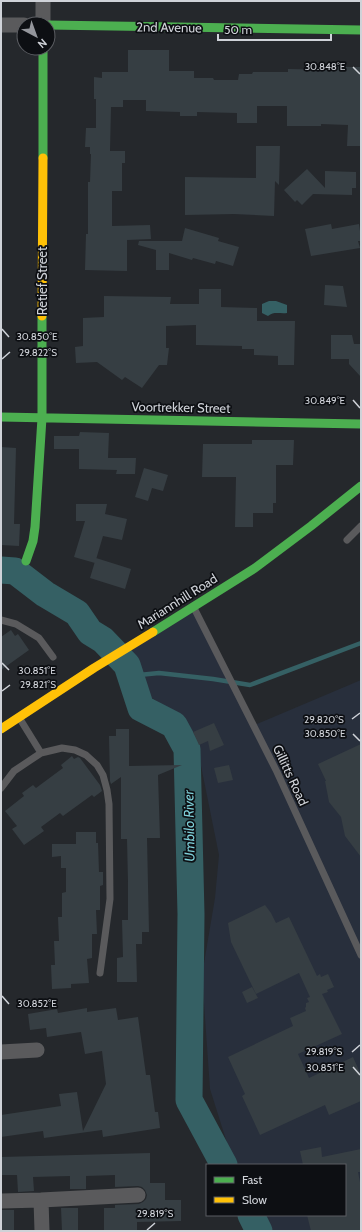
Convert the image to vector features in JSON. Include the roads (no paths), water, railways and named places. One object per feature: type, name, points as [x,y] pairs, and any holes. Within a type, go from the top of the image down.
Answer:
[{"type":"street","points":[[43,1],[43,16]]},
{"type":"street","points":[[1,25],[16,25]]},
{"type":"street","name":"2nd Avenue","points":[[56,25],[361,30]]},
{"type":"street","name":"Retief Street","points":[[26,561],[33,541],[35,526],[42,418],[43,56]]},
{"type":"street","name":"Voortrekker Street","points":[[1,417],[361,424]]},
{"type":"street","name":"Mariannhill Road","points":[[1,729],[147,634],[194,607],[255,568],[355,495],[361,486]]},
{"type":"street","points":[[1,1052],[37,1050]]},
{"type":"street","points":[[1,1201],[138,1195]]},
{"type":"street","points":[[41,1200],[42,1231]]},
{"type":"lane","points":[[346,540],[361,526]]},
{"type":"lane","name":"Gillitts Road","points":[[194,607],[277,772],[361,955]]},
{"type":"lane","points":[[1,620],[16,624],[39,638],[54,657]]},
{"type":"lane","points":[[19,717],[42,753]]},
{"type":"lane","points":[[1,788],[14,771],[42,753],[62,748],[75,750],[86,755],[97,765],[103,775],[109,804],[110,899],[100,973]]},
{"type":"waterway","name":"Umbilo River","points":[[1,570],[15,571],[45,594],[77,613],[90,632],[103,640],[127,665],[141,708],[174,725],[187,749],[191,914],[189,1100],[223,1164]]},
{"type":"waterway","points":[[127,665],[139,675],[159,673],[250,685],[361,643]]},
{"type":"waterway","name":"Umbilo River","points":[[252,1216],[259,1231]]}]
